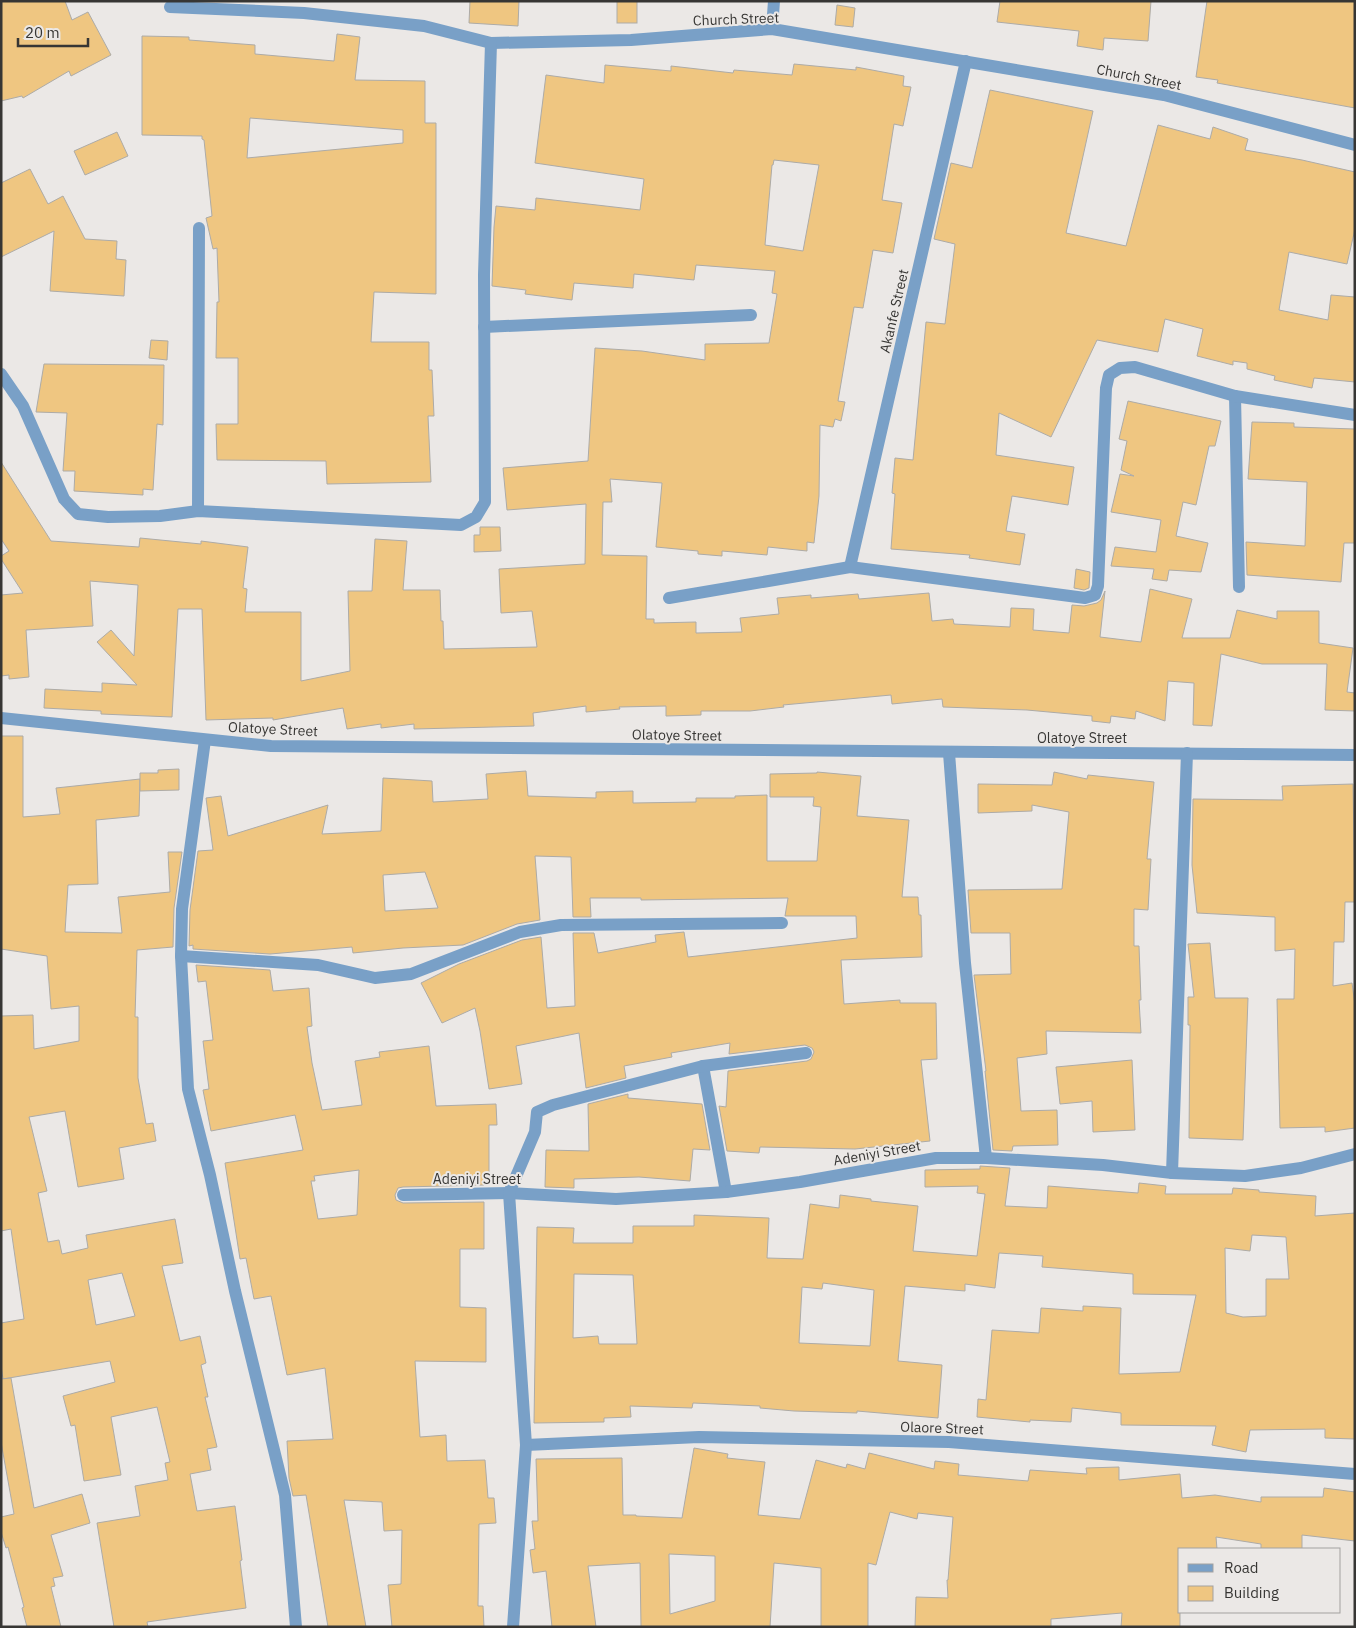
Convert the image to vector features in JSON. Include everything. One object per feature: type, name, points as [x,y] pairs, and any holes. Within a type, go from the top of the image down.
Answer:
[{"type":"street","points":[[772,30],[774,1]]},
{"type":"street","name":"Church Street","points":[[170,7],[304,13],[424,26],[491,43],[631,40],[772,30],[1164,95],[1355,145]]},
{"type":"street","points":[[1,374],[23,406],[64,499],[78,514],[108,517],[160,516],[198,511],[461,525],[476,517],[485,502],[484,275],[491,43]]},
{"type":"street","name":"Akanfe Street","points":[[850,567],[966,61]]},
{"type":"street","points":[[198,511],[199,228]]},
{"type":"street","points":[[484,326],[751,315]]},
{"type":"street","points":[[669,598],[850,567],[1085,598],[1095,595],[1098,586],[1106,388],[1109,375],[1120,368],[1135,367],[1234,396],[1355,415]]},
{"type":"street","points":[[1234,396],[1239,587]]},
{"type":"street","name":"Olatoye Street","points":[[1,718],[271,746],[1355,755]]},
{"type":"street","points":[[205,740],[182,909],[181,956],[188,1089],[210,1175],[237,1300],[286,1495],[296,1627]]},
{"type":"street","points":[[949,753],[964,964],[986,1158]]},
{"type":"street","points":[[1172,1173],[1187,753]]},
{"type":"street","points":[[181,956],[318,965],[375,978],[411,974],[520,932],[561,925],[782,923]]},
{"type":"street","points":[[513,1627],[526,1445],[508,1193],[535,1132],[537,1112],[553,1105],[703,1066],[806,1053]]},
{"type":"street","points":[[703,1066],[726,1192]]},
{"type":"street","name":"Adeniyi Street","points":[[402,1195],[508,1193],[616,1199],[726,1192],[800,1182],[936,1158],[986,1158],[1102,1165],[1172,1173],[1245,1176],[1301,1168],[1355,1154]]},
{"type":"street","name":"Olaore Street","points":[[526,1445],[699,1437],[949,1442],[1355,1474]]},
{"type":"building","points":[[1,1],[65,1],[72,20],[88,12],[111,55],[71,76],[69,71],[23,98],[22,96],[1,101]]},
{"type":"building","points":[[470,1],[519,1],[518,26],[469,23]]},
{"type":"building","points":[[617,1],[637,1],[637,23],[617,23]]},
{"type":"building","points":[[1000,1],[1151,1],[1148,41],[1104,38],[1103,50],[1077,46],[1079,31],[997,22]]},
{"type":"building","points":[[1207,1],[1355,1],[1355,108],[1217,83],[1218,80],[1196,77]]},
{"type":"building","points":[[837,5],[855,8],[853,27],[835,25]]},
{"type":"building","points":[[337,34],[360,37],[355,80],[425,81],[425,123],[436,123],[436,294],[374,292],[371,342],[429,342],[429,370],[432,370],[434,416],[428,416],[431,482],[327,484],[326,461],[217,460],[216,424],[238,424],[238,358],[216,358],[217,302],[219,302],[217,248],[213,249],[206,218],[212,216],[204,140],[202,136],[142,135],[142,36],[189,37],[189,40],[255,45],[255,54],[334,61]],"holes":[[[250,118],[403,130],[403,143],[247,158]]]},
{"type":"building","points":[[794,64],[856,70],[856,67],[904,76],[903,86],[911,87],[903,126],[894,124],[882,200],[902,203],[893,253],[873,250],[863,308],[854,307],[838,401],[845,402],[841,421],[835,419],[833,427],[820,425],[819,496],[814,543],[807,542],[807,551],[768,547],[767,555],[722,551],[722,556],[698,554],[698,551],[656,547],[662,483],[610,479],[612,502],[603,502],[602,555],[647,556],[646,619],[654,619],[654,623],[696,622],[696,633],[742,632],[740,618],[779,614],[777,598],[811,595],[811,598],[858,594],[859,599],[929,593],[932,621],[953,619],[954,624],[1010,627],[1011,608],[1034,609],[1033,630],[1069,633],[1072,605],[1084,606],[1097,603],[1101,600],[1105,591],[1100,637],[1141,642],[1150,589],[1192,599],[1182,638],[1230,638],[1237,610],[1277,619],[1277,611],[1319,611],[1319,643],[1353,648],[1347,692],[1355,693],[1355,711],[1325,710],[1327,664],[1262,664],[1221,654],[1212,726],[1193,725],[1194,683],[1168,681],[1165,721],[1136,711],[1135,719],[1111,716],[1110,723],[1092,721],[1092,716],[1027,710],[943,707],[942,699],[892,704],[891,695],[783,705],[784,707],[750,711],[701,711],[701,715],[666,716],[666,706],[619,707],[620,709],[586,712],[586,706],[533,713],[534,726],[414,729],[414,724],[381,728],[381,724],[347,729],[343,708],[273,720],[273,718],[206,720],[202,609],[178,609],[172,717],[101,714],[101,711],[44,708],[45,689],[102,692],[102,683],[137,685],[97,642],[111,630],[134,656],[138,585],[90,581],[93,626],[26,630],[29,677],[9,679],[9,675],[1,676],[1,595],[23,593],[1,559],[1,556],[9,551],[1,539],[1,462],[51,541],[139,547],[140,538],[201,544],[201,541],[248,547],[243,588],[247,589],[245,612],[301,612],[301,681],[350,671],[348,591],[372,591],[375,539],[407,541],[403,590],[440,590],[444,649],[537,647],[532,611],[501,613],[499,569],[585,564],[586,504],[507,510],[503,468],[588,461],[595,348],[642,351],[705,360],[705,344],[769,343],[777,294],[772,293],[775,271],[696,265],[694,280],[634,274],[633,288],[574,283],[572,300],[525,294],[526,290],[492,286],[496,206],[535,210],[536,198],[640,210],[644,179],[535,163],[546,75],[604,83],[605,65],[671,71],[671,66],[733,73],[734,70],[792,75]],"holes":[[[774,160],[819,165],[803,251],[765,245]]]},
{"type":"building","points":[[990,90],[1093,111],[1066,233],[1126,246],[1158,125],[1210,139],[1213,127],[1248,139],[1245,150],[1355,172],[1355,229],[1347,264],[1289,252],[1279,310],[1328,320],[1331,295],[1355,297],[1355,382],[1314,378],[1312,388],[1274,380],[1275,376],[1247,369],[1247,363],[1233,361],[1233,365],[1197,356],[1203,329],[1165,319],[1158,352],[1097,340],[1051,437],[999,413],[996,455],[1074,467],[1068,505],[1012,496],[1006,531],[1025,534],[1020,565],[969,558],[970,555],[891,549],[895,494],[892,493],[895,458],[913,460],[926,322],[945,324],[955,244],[934,239],[951,163],[972,168]]},
{"type":"building","points":[[117,132],[128,156],[85,175],[74,151]]},
{"type":"building","points":[[30,169],[48,204],[63,196],[85,239],[117,241],[116,259],[126,260],[124,296],[50,291],[54,231],[1,257],[1,183]]},
{"type":"building","points":[[151,340],[168,341],[167,360],[149,358]]},
{"type":"building","points":[[44,364],[164,365],[163,425],[157,424],[153,490],[143,489],[143,495],[74,491],[75,471],[63,471],[67,413],[36,412]]},
{"type":"building","points":[[1128,401],[1221,421],[1215,446],[1209,446],[1196,505],[1183,502],[1176,536],[1208,543],[1201,572],[1169,570],[1167,581],[1152,579],[1154,569],[1111,566],[1115,547],[1156,552],[1161,520],[1111,512],[1120,474],[1134,476],[1121,470],[1127,441],[1119,439]]},
{"type":"building","points":[[1252,422],[1294,423],[1294,427],[1355,429],[1355,543],[1344,543],[1341,582],[1247,575],[1246,542],[1305,546],[1307,482],[1248,479]]},
{"type":"building","points":[[480,527],[500,527],[501,551],[474,552],[474,535],[480,535]]},
{"type":"building","points":[[1076,569],[1090,572],[1089,588],[1084,590],[1074,588]]},
{"type":"building","points":[[1,736],[23,736],[23,817],[60,814],[56,788],[140,779],[139,816],[96,820],[98,884],[68,885],[65,932],[122,933],[118,897],[170,892],[168,852],[182,852],[174,908],[173,947],[137,950],[135,1017],[138,1017],[138,1078],[146,1124],[153,1123],[156,1141],[119,1148],[124,1179],[78,1187],[65,1111],[29,1117],[47,1191],[38,1193],[48,1242],[59,1240],[62,1254],[88,1248],[86,1235],[175,1219],[183,1263],[162,1266],[180,1341],[200,1336],[206,1363],[201,1365],[208,1397],[205,1397],[217,1447],[207,1449],[211,1470],[190,1474],[197,1511],[235,1506],[246,1608],[147,1622],[148,1627],[114,1627],[97,1523],[140,1516],[135,1486],[168,1480],[165,1463],[170,1462],[157,1407],[111,1417],[121,1475],[84,1481],[75,1425],[71,1426],[63,1396],[115,1382],[110,1361],[3,1379],[1,1366],[1,1323],[24,1319],[11,1229],[1,1231],[1,1016],[33,1015],[34,1049],[79,1041],[79,1006],[51,1009],[47,956],[1,949]],"holes":[[[122,1273],[135,1316],[96,1325],[88,1280]]]},
{"type":"building","points":[[179,769],[179,790],[140,791],[140,773],[158,773],[158,770]]},
{"type":"building","points":[[526,771],[528,796],[596,798],[596,792],[633,791],[633,803],[696,802],[696,798],[735,798],[735,796],[767,795],[767,861],[817,861],[821,807],[813,806],[814,797],[770,797],[770,774],[817,772],[861,776],[857,816],[909,820],[902,897],[918,897],[919,915],[921,915],[922,957],[841,960],[844,1004],[900,1000],[900,1003],[936,1003],[937,1059],[921,1060],[930,1141],[855,1149],[760,1147],[759,1153],[727,1151],[719,1106],[726,1107],[728,1071],[807,1061],[811,1059],[814,1052],[812,1048],[805,1045],[729,1054],[730,1043],[671,1053],[672,1057],[624,1066],[626,1078],[586,1088],[579,1033],[516,1046],[522,1084],[489,1089],[475,1008],[442,1023],[421,983],[459,964],[522,940],[541,937],[547,1008],[575,1006],[573,933],[594,933],[598,953],[656,942],[655,935],[684,932],[688,957],[857,938],[856,916],[785,916],[788,898],[641,900],[641,898],[590,898],[591,917],[573,917],[571,857],[535,856],[540,920],[517,924],[463,945],[353,953],[352,947],[270,954],[193,949],[193,945],[189,946],[190,910],[198,851],[213,850],[206,798],[221,796],[228,836],[328,805],[322,834],[381,831],[383,778],[432,781],[433,802],[488,799],[486,774]],"holes":[[[425,872],[438,908],[385,911],[383,875]]]},
{"type":"building","points":[[1054,772],[1087,779],[1088,775],[1154,782],[1147,859],[1151,859],[1148,910],[1134,909],[1134,946],[1139,946],[1141,1033],[1046,1031],[1047,1054],[1017,1058],[1021,1111],[1057,1110],[1058,1145],[1013,1146],[1012,1151],[993,1150],[986,1071],[974,975],[1011,974],[1010,933],[971,933],[968,890],[1062,889],[1069,812],[1032,805],[1032,811],[978,813],[978,784],[1052,785]]},
{"type":"building","points":[[1353,784],[1355,902],[1345,902],[1344,942],[1334,942],[1333,986],[1352,983],[1355,1005],[1355,1128],[1325,1132],[1325,1127],[1280,1128],[1277,999],[1294,999],[1295,949],[1275,951],[1275,917],[1197,913],[1192,865],[1193,799],[1283,800],[1282,786]]},
{"type":"building","points":[[1210,943],[1215,998],[1248,998],[1243,1140],[1189,1138],[1190,1025],[1188,1025],[1188,997],[1194,997],[1188,944]]},
{"type":"building","points":[[196,965],[270,970],[273,991],[309,988],[312,1026],[307,1027],[322,1110],[362,1105],[355,1061],[380,1057],[379,1052],[429,1046],[436,1106],[496,1104],[497,1125],[489,1125],[489,1178],[484,1178],[484,1185],[403,1187],[398,1188],[395,1195],[396,1200],[403,1203],[484,1202],[484,1249],[460,1249],[460,1307],[486,1308],[486,1362],[415,1361],[420,1437],[446,1435],[447,1461],[485,1460],[488,1498],[494,1498],[496,1523],[479,1524],[478,1606],[483,1606],[484,1627],[392,1627],[388,1585],[401,1584],[402,1530],[384,1531],[382,1502],[344,1500],[366,1627],[328,1627],[306,1495],[293,1496],[289,1478],[287,1441],[333,1439],[325,1368],[287,1375],[271,1296],[254,1299],[246,1258],[240,1259],[225,1163],[303,1150],[295,1115],[211,1131],[203,1090],[209,1089],[203,1041],[213,1040],[206,981],[198,982]],"holes":[[[359,1170],[357,1215],[318,1219],[311,1181],[315,1181],[314,1176]]]},
{"type":"building","points":[[1132,1060],[1135,1130],[1093,1132],[1092,1101],[1060,1104],[1056,1067]]},
{"type":"building","points":[[628,1094],[628,1098],[702,1104],[710,1150],[693,1149],[690,1181],[639,1177],[574,1179],[574,1188],[545,1187],[546,1150],[589,1151],[588,1104]]},
{"type":"building","points":[[980,1166],[1010,1168],[1005,1206],[1047,1208],[1048,1186],[1138,1193],[1139,1183],[1166,1186],[1165,1194],[1232,1194],[1233,1188],[1316,1196],[1315,1216],[1355,1213],[1355,1439],[1325,1438],[1325,1429],[1250,1430],[1246,1452],[1212,1445],[1216,1426],[1121,1425],[1121,1413],[1072,1408],[1071,1422],[1030,1420],[1030,1422],[977,1417],[978,1399],[986,1400],[992,1330],[1039,1333],[1041,1308],[1083,1311],[1083,1306],[1121,1308],[1119,1374],[1180,1372],[1196,1295],[1133,1294],[1133,1274],[1042,1267],[1043,1256],[999,1253],[995,1288],[965,1284],[965,1291],[905,1286],[898,1361],[942,1365],[938,1418],[857,1411],[857,1413],[794,1411],[760,1408],[760,1406],[693,1403],[692,1408],[630,1406],[631,1417],[604,1418],[604,1422],[534,1423],[537,1227],[574,1228],[573,1243],[633,1243],[633,1226],[694,1226],[694,1215],[769,1218],[767,1258],[803,1259],[810,1204],[839,1208],[840,1195],[871,1199],[871,1201],[918,1206],[913,1251],[977,1256],[985,1194],[977,1193],[978,1186],[925,1187],[925,1170],[980,1169]],"holes":[[[1252,1235],[1286,1237],[1289,1279],[1266,1279],[1266,1316],[1243,1317],[1226,1313],[1225,1248],[1250,1251]],[[574,1274],[633,1275],[637,1344],[599,1344],[598,1336],[573,1338]],[[823,1283],[874,1290],[870,1346],[799,1343],[802,1287],[822,1289]]]},
{"type":"building","points":[[11,1378],[34,1508],[82,1494],[90,1523],[51,1535],[63,1576],[53,1578],[55,1586],[51,1587],[61,1627],[27,1627],[22,1608],[24,1607],[8,1547],[6,1548],[1,1532],[1,1517],[14,1514],[1,1442],[1,1379]]},
{"type":"building","points":[[694,1448],[728,1454],[727,1458],[765,1462],[758,1515],[800,1519],[816,1460],[846,1468],[847,1464],[865,1469],[869,1453],[934,1469],[935,1461],[959,1464],[958,1475],[1028,1481],[1030,1470],[1087,1474],[1086,1468],[1119,1467],[1119,1480],[1180,1474],[1182,1498],[1215,1495],[1261,1502],[1261,1497],[1323,1497],[1324,1488],[1355,1492],[1355,1541],[1302,1535],[1302,1548],[1261,1548],[1261,1544],[1216,1537],[1217,1548],[1178,1548],[1178,1613],[1180,1613],[1180,1627],[1121,1627],[1122,1613],[1051,1619],[1051,1627],[915,1627],[916,1597],[948,1598],[947,1580],[953,1517],[918,1513],[917,1519],[890,1512],[876,1565],[868,1563],[868,1627],[821,1627],[821,1568],[774,1563],[770,1627],[641,1627],[640,1563],[588,1566],[596,1627],[552,1627],[546,1571],[533,1573],[530,1550],[535,1549],[532,1521],[538,1521],[536,1459],[622,1458],[623,1515],[682,1518]],"holes":[[[669,1554],[715,1556],[715,1601],[670,1614]]]}]
